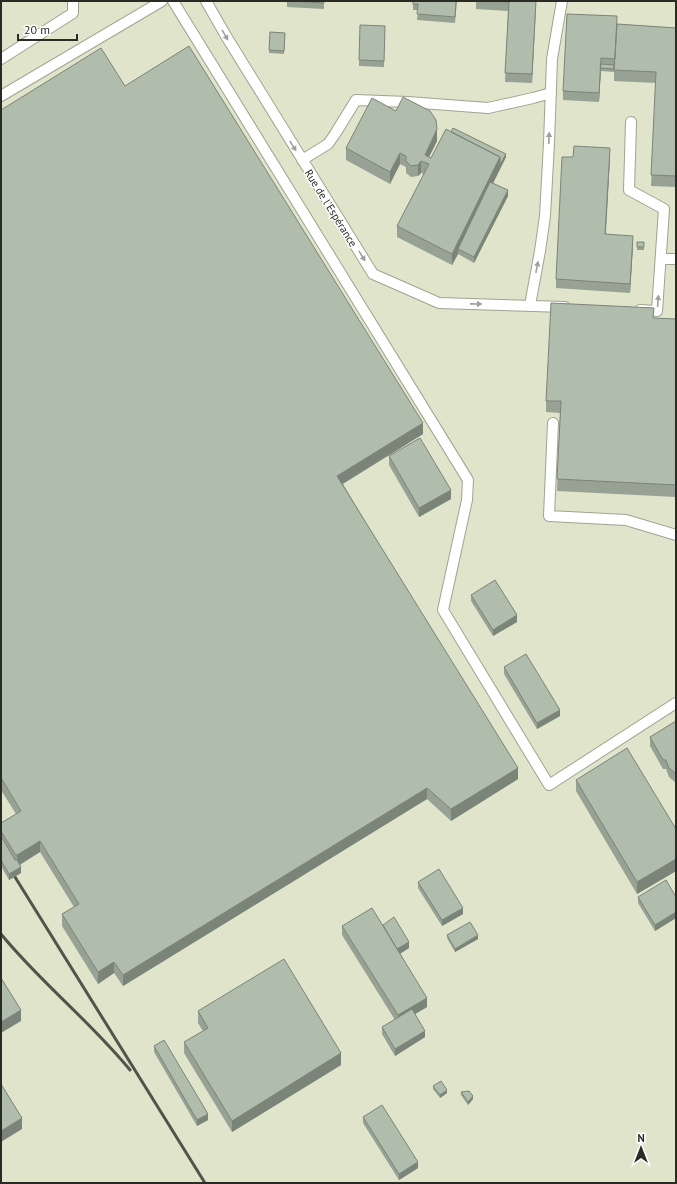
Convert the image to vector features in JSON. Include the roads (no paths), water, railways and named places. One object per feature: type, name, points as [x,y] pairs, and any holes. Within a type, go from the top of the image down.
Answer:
[{"type":"lane","points":[[1,59],[73,13],[73,1]]},
{"type":"lane","points":[[1,96],[162,1]]},
{"type":"lane","points":[[173,1],[468,480],[467,500],[443,610],[549,785],[676,703]]},
{"type":"lane","name":"Rue de l'Espérance","points":[[206,1],[226,36],[373,274],[439,303],[530,305],[577,308]]},
{"type":"lane","points":[[530,305],[545,216],[552,59],[562,1]]},
{"type":"lane","points":[[302,160],[328,144],[336,134],[356,100],[488,108],[551,93]]},
{"type":"lane","points":[[631,122],[629,190],[664,209],[657,311],[633,310]]},
{"type":"lane","points":[[661,259],[676,259]]},
{"type":"lane","points":[[553,423],[549,516],[626,520],[676,535]]},
{"type":"railway","points":[[15,877],[205,1183]]},
{"type":"railway","points":[[1,934],[32,969],[115,1052],[130,1070]]}]
